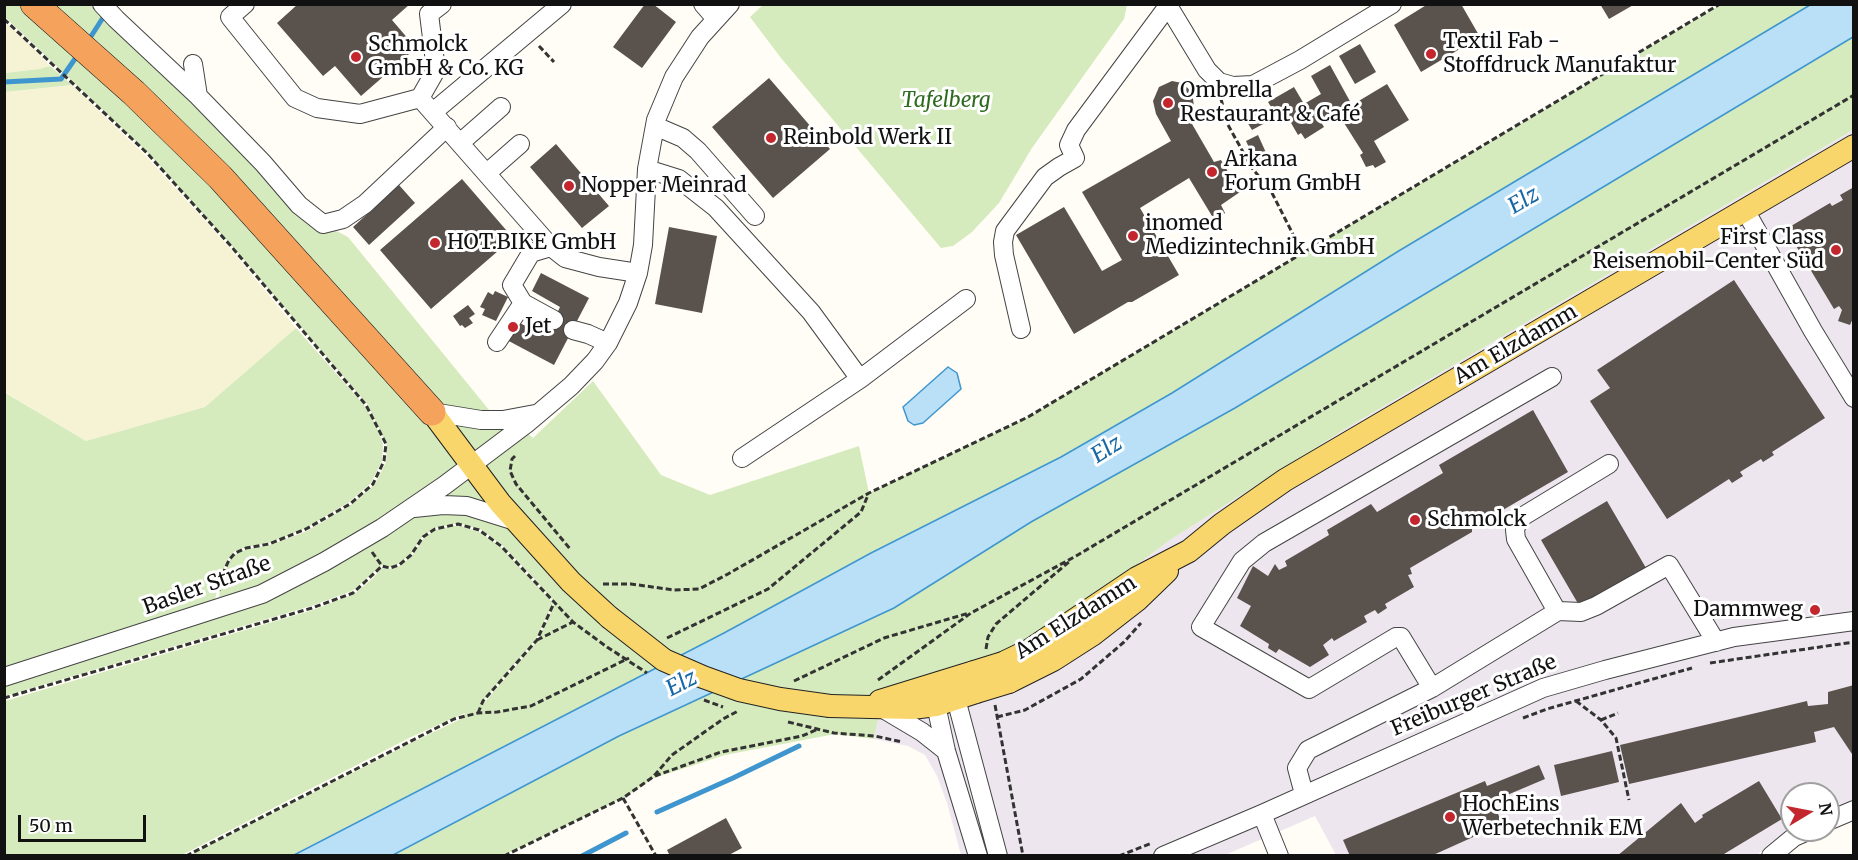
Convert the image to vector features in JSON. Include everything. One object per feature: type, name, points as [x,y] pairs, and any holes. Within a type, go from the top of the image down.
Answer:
[{"type":"highway","points":[[34,4],[134,93],[220,177],[432,412]]},
{"type":"main road","name":"Am Elzdamm","points":[[432,412],[515,521],[571,582],[609,617],[664,660],[739,690],[780,699],[830,706],[871,700],[912,708],[957,691],[999,664],[1053,660],[1092,635],[1137,600],[1222,524],[1285,480],[1854,146]]},
{"type":"street","points":[[102,4],[116,20],[198,96],[263,163],[299,205],[324,224],[343,219],[365,204],[447,127]]},
{"type":"street","points":[[245,4],[230,17],[295,98],[317,108],[360,114],[420,99],[436,70],[429,14],[442,4]]},
{"type":"street","points":[[433,112],[561,4]]},
{"type":"street","points":[[703,4],[716,19]]},
{"type":"street","name":"Basler Straße","points":[[4,677],[262,594],[363,540],[410,509],[471,465],[572,386],[608,343],[628,303],[638,273],[643,245],[647,169],[655,126],[674,76],[700,37],[730,4]]},
{"type":"street","points":[[1021,329],[1004,255],[1005,231],[1045,177],[1059,166],[1075,158],[1068,145],[1077,130],[1168,5],[1207,70],[1219,82],[1233,86],[1253,85],[1392,4]]},
{"type":"street","points":[[193,64],[198,96]]},
{"type":"street","points":[[420,99],[447,127],[550,248],[564,258],[599,267],[638,273]]},
{"type":"street","points":[[460,143],[501,107]]},
{"type":"street","points":[[655,126],[683,138],[698,151],[755,216]]},
{"type":"street","points":[[487,173],[520,144]]},
{"type":"street","points":[[647,169],[679,179],[716,208],[811,312],[860,379]]},
{"type":"street","points":[[1745,210],[1813,331],[1854,398]]},
{"type":"street","points":[[550,248],[531,253],[512,285],[523,303],[554,320]]},
{"type":"street","points":[[742,458],[860,379],[966,299]]},
{"type":"street","points":[[497,342],[523,303]]},
{"type":"street","points":[[573,330],[608,343]]},
{"type":"street","points":[[1432,688],[1401,637],[1396,637],[1309,689],[1201,627],[1242,561],[1264,543],[1552,377]]},
{"type":"street","points":[[432,412],[481,420],[503,420],[537,414]]},
{"type":"street","points":[[1558,611],[1516,538],[1515,530],[1518,521],[1525,514],[1609,464]]},
{"type":"street","points":[[410,509],[443,505],[466,506],[515,521]]},
{"type":"street","points":[[1304,794],[1297,768],[1308,750],[1432,688],[1558,611],[1581,612],[1669,565],[1716,642]]},
{"type":"street","name":"Freiburger Straße","points":[[1163,855],[1262,814],[1544,688],[1716,642],[1803,626],[1854,621]]},
{"type":"street","points":[[957,691],[946,751],[978,855]]},
{"type":"street","points":[[957,691],[998,855]]},
{"type":"street","points":[[871,700],[922,732],[946,751]]},
{"type":"street","points":[[1840,816],[1854,810]]},
{"type":"street","points":[[1262,814],[1279,855]]},
{"type":"street","points":[[1771,855],[1788,842]]},
{"type":"path","points":[[599,584],[631,584],[674,590],[699,589],[728,574],[869,493],[1028,417],[1720,4]]},
{"type":"path","points":[[4,20],[147,153],[230,245],[366,405],[386,444],[384,461],[373,484],[350,504],[306,529],[269,544],[246,548],[235,553],[229,560],[220,580],[218,599],[220,609]]},
{"type":"path","points":[[536,42],[554,62]]},
{"type":"path","points":[[1219,82],[1221,105],[1228,125],[1252,168],[1271,191],[1304,254]]},
{"type":"path","points":[[871,700],[971,613],[1076,556],[1854,95]]},
{"type":"path","points":[[517,453],[512,459],[510,471],[516,484],[576,557]]},
{"type":"path","points":[[660,642],[768,589],[861,512],[869,493]]},
{"type":"path","points":[[363,540],[382,566],[390,568],[399,565],[411,555],[423,537],[435,529],[458,524],[479,530],[501,546],[554,603],[584,631]]},
{"type":"path","points":[[999,664],[988,637],[996,624],[1076,556]]},
{"type":"path","points":[[4,698],[312,608],[353,593],[382,566]]},
{"type":"path","points":[[478,713],[483,701],[537,640],[554,603]]},
{"type":"path","points":[[997,717],[1025,710],[1081,679],[1125,642],[1146,618]]},
{"type":"path","points":[[537,640],[573,622]]},
{"type":"path","points":[[1709,663],[1854,642]]},
{"type":"path","points":[[186,855],[454,719],[478,713],[531,706],[630,657]]},
{"type":"path","points":[[1515,721],[1546,708],[1698,666]]},
{"type":"path","points":[[957,691],[997,717],[1023,855]]},
{"type":"path","points":[[1575,700],[1601,720],[1616,738],[1629,800]]},
{"type":"path","points":[[1601,720],[1618,713]]},
{"type":"path","points":[[806,725],[834,733],[875,736],[909,743]]},
{"type":"path","points":[[504,855],[623,798],[653,777],[722,752],[802,736],[818,729]]},
{"type":"path","points":[[623,798],[656,855]]},
{"type":"shaded area","points":[[4,21],[27,41],[50,66],[5,73]]},
{"type":"shaded area","points":[[72,85],[145,155],[229,247],[296,328],[205,407],[86,441],[5,392],[5,92]]},
{"type":"shaded area","points":[[1853,130],[1853,800],[1840,806],[1840,782],[1780,782],[1780,836],[1757,855],[1336,855],[1315,816],[1225,855],[961,855],[947,803],[937,776],[925,755],[908,746],[874,739],[885,687],[921,679],[1020,645],[1054,626],[1170,540],[1350,426]]},
{"type":"green space","name":"Tafelberg","points":[[764,4],[1127,5],[1124,19],[1032,148],[999,203],[972,232],[953,246],[941,248],[781,58],[750,17]]},
{"type":"green space","points":[[5,5],[102,5],[323,224],[348,237],[494,416],[507,416],[533,438],[593,381],[661,475],[710,495],[859,446],[869,493],[1028,417],[1720,5],[1810,5],[1397,252],[1172,393],[1061,457],[871,553],[724,633],[292,855],[190,855],[465,717],[465,713],[411,737],[182,855],[5,856],[5,701],[313,610],[354,594],[383,567],[391,569],[400,566],[412,556],[424,538],[435,530],[458,525],[479,532],[501,547],[553,603],[536,639],[483,701],[485,702],[538,640],[555,603],[502,545],[480,529],[458,523],[434,528],[422,537],[411,554],[398,564],[390,567],[382,565],[352,591],[311,606],[5,696],[5,682],[216,614],[222,580],[230,560],[236,554],[247,549],[270,545],[307,531],[352,504],[375,484],[386,462],[387,445],[368,405],[231,245],[148,153],[5,17]]},
{"type":"green space","points":[[1853,37],[1853,130],[1350,426],[1170,540],[1054,626],[1020,645],[921,679],[885,687],[874,739],[835,734],[725,755],[654,778],[623,798],[504,855],[393,856],[619,736],[894,608],[1031,522],[1235,408]]},
{"type":"green space","points":[[50,66],[72,85],[5,92],[5,73]]},
{"type":"green space","points":[[296,328],[364,405],[375,423],[383,444],[382,461],[371,483],[349,502],[304,529],[269,543],[235,551],[228,559],[219,579],[214,605],[5,672],[4,392],[86,441],[205,407]]},
{"type":"water","name":"Elz","points":[[1810,5],[1853,5],[1853,37],[1235,408],[1031,522],[894,608],[619,736],[393,855],[292,856],[724,633],[871,553],[1061,457],[1172,393],[1397,252]]},
{"type":"water","points":[[948,367],[957,373],[961,389],[923,423],[914,425],[908,421],[903,407]]},
{"type":"building","name":"Schmolck GmbH & Co. KG","points":[[298,4],[410,4],[392,20],[416,48],[361,96],[335,66],[323,76],[277,23]]},
{"type":"building","points":[[645,4],[653,4],[676,22],[642,68],[613,47]]},
{"type":"building","name":"Textil Fab - Stoffdruck Manufaktur","points":[[1428,4],[1461,4],[1480,37],[1421,72],[1394,25]]},
{"type":"building","points":[[1600,4],[1635,4],[1609,19]]},
{"type":"building","points":[[1360,44],[1376,72],[1355,84],[1339,56]]},
{"type":"building","points":[[1330,65],[1352,105],[1387,84],[1409,120],[1374,141],[1386,162],[1375,168],[1373,165],[1366,167],[1360,155],[1363,153],[1339,115],[1333,114],[1321,122],[1324,127],[1305,139],[1301,133],[1298,135],[1287,116],[1279,120],[1268,102],[1294,87],[1304,104],[1321,94],[1311,76]]},
{"type":"building","name":"Reinbold Werk II","points":[[769,78],[830,149],[773,198],[712,127]]},
{"type":"building","points":[[1172,81],[1182,83],[1192,92],[1194,106],[1188,117],[1214,162],[1221,160],[1240,192],[1221,205],[1225,213],[1215,221],[1189,178],[1140,208],[1179,275],[1074,334],[1016,235],[1064,207],[1102,271],[1122,260],[1082,192],[1171,141],[1156,114],[1153,101],[1159,87]]},
{"type":"building","points":[[1257,109],[1265,123],[1252,130],[1244,117]]},
{"type":"building","points":[[1258,135],[1268,157],[1256,163],[1246,141]]},
{"type":"building","name":"Nopper Meinrad","points":[[556,144],[609,206],[582,228],[530,167]]},
{"type":"building","points":[[462,179],[513,238],[431,309],[380,250]]},
{"type":"building","points":[[399,185],[415,203],[369,245],[353,227]]},
{"type":"building","points":[[1854,187],[1854,316],[1850,325],[1838,321],[1842,310],[1839,306],[1834,309],[1786,229],[1830,203],[1832,206],[1843,200],[1840,195]]},
{"type":"building","points":[[669,227],[717,236],[702,313],[655,304]]},
{"type":"building","points":[[541,273],[589,298],[554,365],[505,339],[516,321],[545,336],[554,320],[560,307],[532,291]]},
{"type":"building","points":[[1734,280],[1825,418],[1772,452],[1774,455],[1763,462],[1761,459],[1740,472],[1743,476],[1732,483],[1729,479],[1667,519],[1590,401],[1610,388],[1597,370]]},
{"type":"building","points":[[495,291],[508,297],[496,321],[482,315],[485,309],[480,307],[488,292],[493,295]]},
{"type":"building","points":[[468,305],[475,314],[469,318],[473,323],[465,328],[460,326],[453,316]]},
{"type":"building","name":"Schmolck","points":[[1533,410],[1568,472],[1472,528],[1472,532],[1410,568],[1412,574],[1408,575],[1414,587],[1385,604],[1387,608],[1378,614],[1375,610],[1364,616],[1367,622],[1334,641],[1332,638],[1323,645],[1329,655],[1310,667],[1279,649],[1276,653],[1268,648],[1269,644],[1240,626],[1251,606],[1237,598],[1253,566],[1268,576],[1275,564],[1279,570],[1287,566],[1285,561],[1329,535],[1327,530],[1371,504],[1377,512],[1443,473],[1439,465]]},
{"type":"building","points":[[1607,501],[1646,568],[1580,607],[1541,540]]},
{"type":"building","points":[[1854,685],[1854,757],[1834,727],[1814,732],[1816,742],[1629,784],[1620,745],[1807,701],[1808,706],[1828,704],[1828,692]]},
{"type":"building","points":[[1612,751],[1619,782],[1561,796],[1554,765]]},
{"type":"building","points":[[1539,765],[1545,779],[1493,801],[1502,824],[1431,856],[1350,856],[1343,840],[1485,781],[1487,786]]},
{"type":"building","points":[[1759,781],[1780,816],[1780,820],[1724,854],[1617,856],[1681,803],[1695,823],[1703,817],[1702,815]]},
{"type":"building","points":[[726,818],[742,848],[727,856],[670,856],[667,850]]},
{"type":"waterway","points":[[88,41],[106,13]]},
{"type":"waterway","points":[[4,82],[61,79],[79,53]]},
{"type":"waterway","points":[[657,812],[799,746]]},
{"type":"waterway","points":[[582,856],[626,833]]},
{"type":"place","name":"Textil Fab - Stoffdruck Manufaktur","points":[[1431,54]]},
{"type":"place","name":"Schmolck GmbH & Co. KG","points":[[356,57]]},
{"type":"place","name":"Ombrella Restaurant & Café","points":[[1168,103]]},
{"type":"place","name":"Reinbold Werk II","points":[[771,138]]},
{"type":"place","name":"Arkana Forum GmbH","points":[[1212,172]]},
{"type":"place","name":"Nopper Meinrad","points":[[569,186]]},
{"type":"place","name":"inomed Medizintechnik GmbH","points":[[1133,236]]},
{"type":"place","name":"HOT.BIKE GmbH","points":[[435,243]]},
{"type":"place","name":"First Class Reisemobil-Center Süd","points":[[1836,250]]},
{"type":"place","name":"Jet","points":[[513,327]]},
{"type":"place","name":"Schmolck","points":[[1415,520]]},
{"type":"place","name":"Dammweg","points":[[1815,610]]},
{"type":"place","name":"HochEins Werbetechnik EM","points":[[1450,817]]}]
